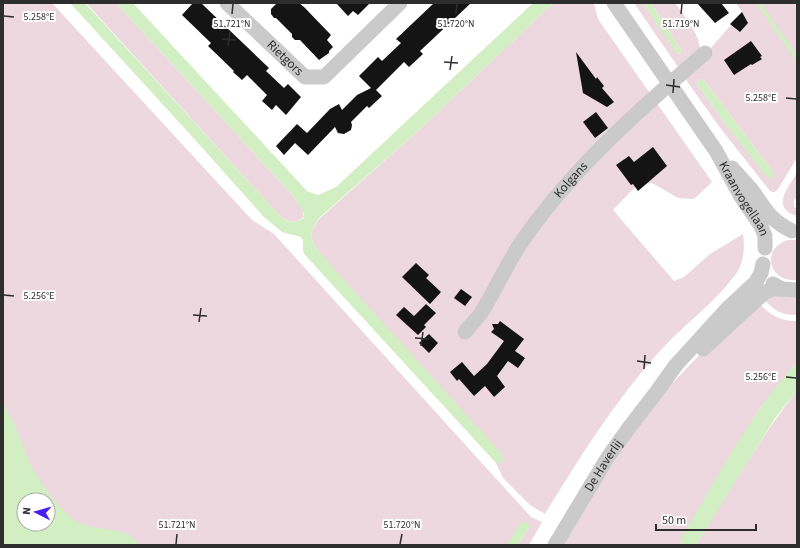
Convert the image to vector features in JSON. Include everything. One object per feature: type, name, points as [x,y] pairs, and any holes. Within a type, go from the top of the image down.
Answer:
[{"type":"street","name":"Rietgors","points":[[227,3],[305,77],[324,77],[400,3]]},
{"type":"street","name":"Kraanvogellaan","points":[[614,3],[716,151],[740,194],[762,226],[765,236],[763,264]]},
{"type":"street","name":"Kolgans","points":[[465,332],[484,310],[496,284],[525,238],[561,191],[601,147],[706,53]]},
{"type":"street","name":"Kraanvogellaan","points":[[716,151],[750,188],[772,219],[782,226],[795,231]]},
{"type":"street","points":[[765,248],[778,234],[795,231]]},
{"type":"street","points":[[763,264],[767,276],[774,284],[782,289]]},
{"type":"street","name":"De Haverlij","points":[[555,545],[608,457],[628,429],[676,365],[727,309],[756,282],[761,273],[763,264]]},
{"type":"street","name":"De Haverlij","points":[[658,390],[765,292],[773,289],[792,291],[797,290]]},
{"type":"shaded area","points":[[3,3],[52,3],[252,220],[274,234],[531,517],[542,522],[529,545],[518,545],[530,526],[515,545],[3,545]]},
{"type":"shaded area","points":[[70,3],[85,3],[280,216],[292,222],[304,218],[304,214],[294,197],[116,3],[133,3],[307,191],[318,195],[336,187],[533,3],[553,3],[420,129],[319,218],[311,234],[318,251],[502,454],[503,461],[496,463],[305,255],[303,251],[303,240],[301,237],[282,232],[264,217]]},
{"type":"shaded area","points":[[86,3],[116,3],[294,197],[302,209],[304,217],[298,221],[292,222],[280,216]]},
{"type":"shaded area","points":[[553,3],[594,3],[598,19],[712,182],[694,199],[678,198],[652,183],[636,186],[613,210],[674,281],[684,277],[710,254],[743,234],[744,244],[739,270],[718,295],[668,342],[627,390],[584,451],[545,514],[530,505],[503,478],[496,463],[500,463],[318,251],[311,235],[313,228],[319,219],[420,129]]},
{"type":"shaded area","points":[[634,3],[643,3],[677,53],[680,54],[682,51],[651,3],[675,3],[696,35],[700,48],[698,53],[678,67]]},
{"type":"shaded area","points":[[643,3],[651,3],[682,53],[677,54]]},
{"type":"shaded area","points":[[736,3],[797,3],[797,158],[775,192],[770,191],[721,129],[686,80],[686,77],[742,12]],"holes":[[[700,79],[703,79],[773,172],[726,125],[697,84]]]},
{"type":"shaded area","points":[[700,79],[703,79],[773,172],[773,176],[770,179],[726,125],[697,84]]},
{"type":"shaded area","points":[[797,173],[797,198],[794,200],[794,207],[797,208],[797,216],[784,208],[783,203],[786,191]]},
{"type":"shaded area","points":[[788,240],[797,240],[796,280],[779,276],[771,264],[771,257],[774,250],[779,244]]},
{"type":"shaded area","points":[[769,295],[797,296],[797,315],[781,313],[774,309],[763,299]]},
{"type":"shaded area","points":[[759,303],[767,311],[780,318],[797,321],[797,362],[761,407],[734,449],[679,545],[561,545],[631,436],[662,394],[707,347]]},
{"type":"shaded area","points":[[797,362],[797,390],[776,417],[696,545],[679,545],[682,541],[680,540],[734,448],[764,403]]},
{"type":"shaded area","points":[[797,390],[797,545],[696,545],[757,447]]},
{"type":"shaded area","points":[[3,404],[14,424],[35,473],[48,492],[16,492],[16,532],[56,532],[56,502],[67,514],[81,524],[118,531],[133,538],[139,545],[3,545]]},
{"type":"shaded area","points":[[525,522],[530,526],[518,545],[507,545],[520,523]]},
{"type":"building","points":[[193,3],[201,3],[269,68],[266,71],[284,88],[288,84],[301,97],[286,115],[276,105],[272,110],[262,101],[267,95],[247,75],[242,80],[233,72],[234,71],[208,46],[211,43],[182,15]]},
{"type":"building","points":[[277,3],[299,3],[304,7],[331,35],[327,40],[333,47],[329,53],[319,60],[300,40],[295,40],[292,37],[292,34],[271,14],[271,9]]},
{"type":"building","points":[[336,3],[370,3],[358,15],[353,11],[348,16]]},
{"type":"building","points":[[434,3],[471,3],[420,51],[423,54],[409,67],[404,62],[376,90],[382,96],[369,108],[367,106],[351,122],[351,130],[344,134],[338,133],[335,127],[308,155],[295,143],[284,155],[276,146],[297,124],[307,133],[330,109],[339,104],[342,110],[357,95],[371,88],[359,76],[378,57],[382,61],[401,43],[396,39]]},
{"type":"building","points":[[697,3],[721,3],[729,13],[715,23]]},
{"type":"building","points":[[742,12],[748,23],[740,32],[730,24]]},
{"type":"building","points":[[751,41],[762,56],[760,57],[762,59],[734,75],[724,60]]},
{"type":"building","points":[[576,52],[596,79],[597,77],[604,86],[602,88],[614,102],[607,107],[583,93]]},
{"type":"building","points":[[596,112],[608,128],[595,138],[583,122]]},
{"type":"building","points":[[653,147],[667,166],[638,191],[633,184],[631,185],[616,165],[629,156],[634,162]]},
{"type":"building","points":[[416,263],[429,275],[426,278],[441,292],[430,304],[402,277]]},
{"type":"building","points":[[461,289],[472,297],[465,306],[454,298]]},
{"type":"building","points":[[426,304],[436,313],[424,325],[426,327],[418,335],[396,315],[404,307],[414,316]]},
{"type":"building","points":[[500,321],[524,339],[515,351],[525,358],[518,368],[508,361],[497,376],[505,387],[494,397],[485,386],[474,396],[459,379],[457,381],[450,372],[462,362],[474,376],[487,364],[504,341],[491,332],[494,329],[492,324],[498,324]]},
{"type":"building","points":[[429,334],[438,343],[429,353],[419,343]]},
{"type":"waterway","points":[[758,3],[797,59]]}]
